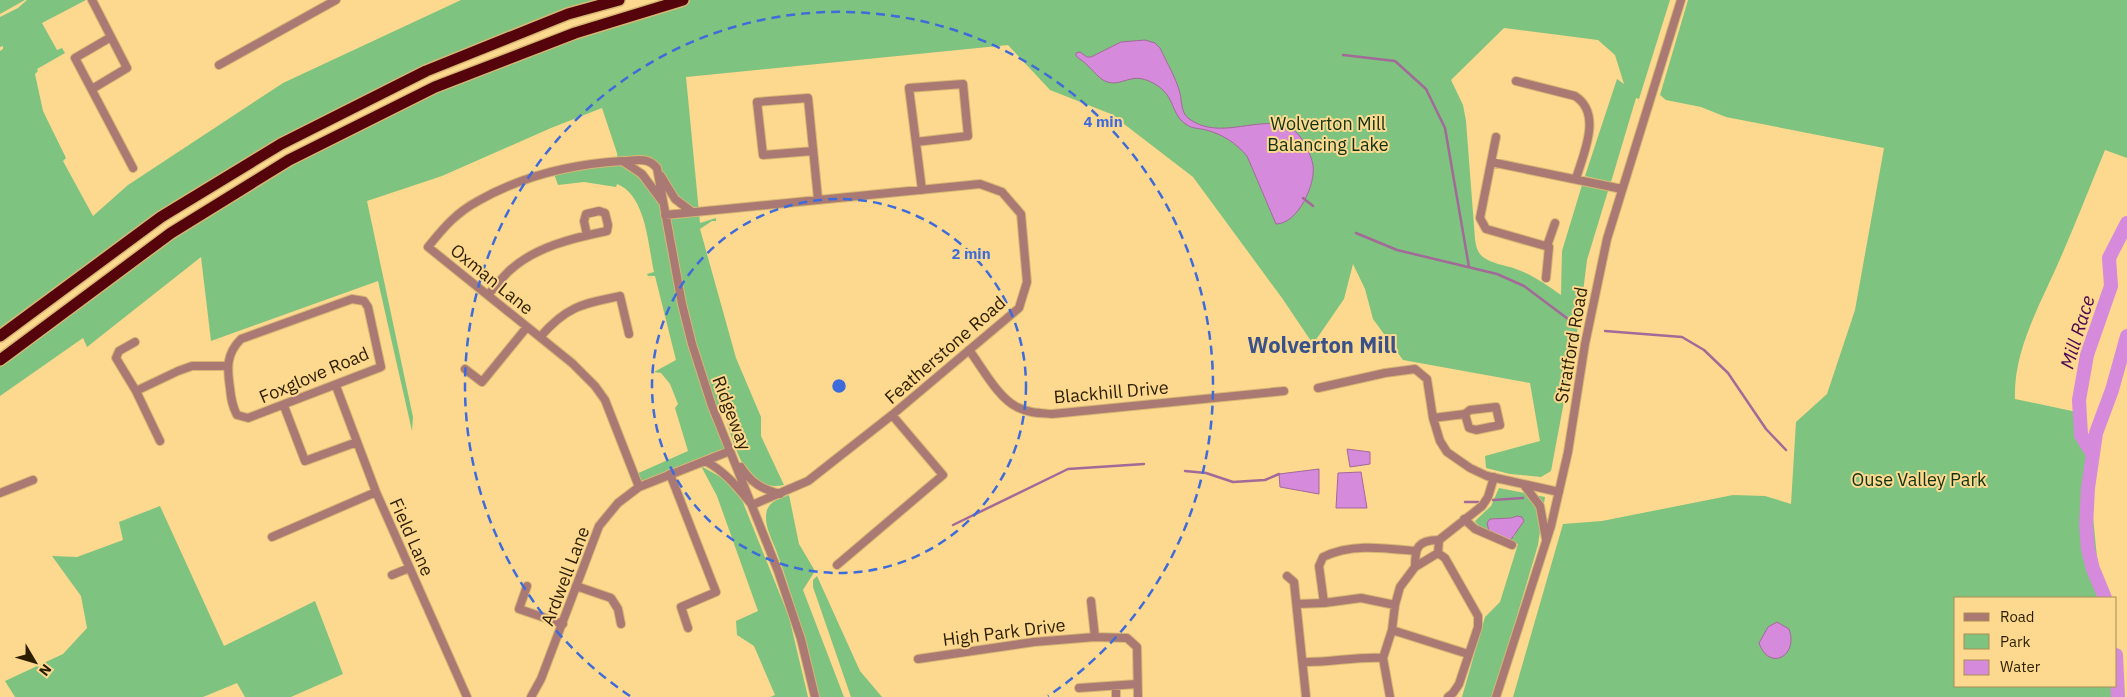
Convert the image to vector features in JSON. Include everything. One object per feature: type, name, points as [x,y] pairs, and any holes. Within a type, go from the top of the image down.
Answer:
[{"type":"highway","points":[[0,336],[161,218],[281,144],[426,71],[568,14],[619,0]]},
{"type":"highway","points":[[0,360],[171,233],[289,160],[435,87],[575,32],[682,0]]},
{"type":"street","points":[[92,0],[127,68],[92,89]]},
{"type":"street","points":[[219,65],[336,0]]},
{"type":"street","name":"Stratford Road","points":[[1496,697],[1546,540],[1559,492],[1600,266],[1681,0]]},
{"type":"street","points":[[111,37],[75,58],[133,168]]},
{"type":"street","points":[[1516,81],[1575,96],[1583,101],[1588,113],[1590,130],[1576,179]]},
{"type":"street","points":[[916,142],[968,136],[964,84],[909,88],[922,190]]},
{"type":"street","points":[[813,151],[763,155],[757,102],[808,98],[818,199]]},
{"type":"street","points":[[1496,137],[1480,218],[1486,229],[1547,246]]},
{"type":"street","points":[[624,162],[646,160],[654,165],[675,199],[692,212]]},
{"type":"street","points":[[624,162],[642,174],[663,203]]},
{"type":"street","name":"Oxman Lane","points":[[624,162],[592,163],[552,171],[515,184],[479,200],[451,218],[428,247],[572,363],[595,386],[605,400],[638,488]]},
{"type":"street","points":[[1491,162],[1622,189]]},
{"type":"street","name":"Ridgeway","points":[[659,172],[682,304],[692,344],[712,406],[778,571],[800,639],[814,697]]},
{"type":"street","name":"Featherstone Road","points":[[665,215],[980,184],[1002,192],[1021,214],[1027,282],[1018,308],[892,415],[808,481],[752,505]]},
{"type":"street","points":[[1546,278],[1549,247],[1547,246],[1555,223]]},
{"type":"street","points":[[488,295],[508,272],[526,258],[550,246],[587,235]]},
{"type":"street","points":[[540,337],[555,319],[573,308],[620,296],[629,334]]},
{"type":"street","name":"Foxglove Road","points":[[352,299],[359,299],[368,307],[381,368],[248,418],[237,415],[233,408],[226,366],[234,346],[241,339],[352,299]]},
{"type":"street","points":[[465,369],[482,382],[527,327]]},
{"type":"street","points":[[134,342],[119,351],[116,358],[136,391],[160,441]]},
{"type":"street","name":"Blackhill Drive","points":[[969,350],[1005,399],[1017,407],[1037,413],[1052,414],[1284,391]]},
{"type":"street","points":[[136,391],[192,366],[226,366]]},
{"type":"street","points":[[1318,388],[1385,373],[1415,369],[1427,380],[1433,418],[1440,441],[1447,452],[1470,468],[1487,476],[1559,492]]},
{"type":"street","name":"Field Lane","points":[[336,386],[376,492],[467,697]]},
{"type":"street","points":[[284,406],[305,461],[357,442]]},
{"type":"street","points":[[1433,418],[1465,414],[1470,410],[1496,407],[1500,425],[1476,430],[1469,428],[1465,414]]},
{"type":"street","points":[[837,565],[943,475],[892,415]]},
{"type":"street","points":[[730,451],[748,479],[764,489],[780,494]]},
{"type":"street","name":"Ardwell Lane","points":[[531,697],[541,679],[563,624],[599,526],[618,503],[638,488],[730,451]]},
{"type":"street","points":[[705,461],[717,467],[731,480],[752,505]]},
{"type":"street","points":[[670,474],[716,592],[724,598]]},
{"type":"street","points":[[1415,567],[1415,551],[1420,544],[1429,540],[1439,540],[1482,506],[1488,497],[1494,477]]},
{"type":"street","points":[[0,493],[33,480]]},
{"type":"street","points":[[1524,485],[1540,506],[1546,540]]},
{"type":"street","points":[[272,537],[376,492]]},
{"type":"street","points":[[1464,519],[1475,529],[1512,546]]},
{"type":"street","points":[[1438,553],[1439,540]]},
{"type":"street","points":[[1324,603],[1319,566],[1323,557],[1335,551],[1371,547],[1415,551]]},
{"type":"street","points":[[1390,697],[1383,658],[1392,630],[1395,605],[1400,587],[1415,567],[1438,553]]},
{"type":"street","points":[[1438,553],[1445,558],[1478,616],[1478,627],[1459,684],[1448,697]]},
{"type":"street","points":[[392,575],[409,568]]},
{"type":"street","points":[[1287,576],[1294,582],[1306,697]]},
{"type":"street","points":[[526,586],[517,613],[563,624]]},
{"type":"street","points":[[576,586],[611,598],[618,608],[621,624]]},
{"type":"street","points":[[688,628],[681,607],[716,592]]},
{"type":"street","points":[[1297,604],[1324,603],[1361,598],[1395,605]]},
{"type":"street","points":[[1091,601],[1095,636]]},
{"type":"street","points":[[1392,630],[1468,654]]},
{"type":"street","name":"High Park Drive","points":[[918,659],[1034,642],[1095,636],[1127,638],[1137,647],[1138,697]]},
{"type":"street","points":[[1303,662],[1325,663],[1365,657],[1383,658]]},
{"type":"street","points":[[1079,688],[1137,684]]},
{"type":"street","points":[[1116,686],[1116,697]]},
{"type":"green space","points":[[0,0],[25,0],[0,14]]},
{"type":"green space","points":[[27,0],[86,0],[42,23],[57,50],[62,48],[65,53],[37,69],[38,71],[35,74],[43,111],[66,158],[63,161],[93,216],[128,185],[283,83],[461,0],[619,0],[426,71],[281,144],[161,218],[0,336],[0,51],[3,49],[3,46],[0,47],[0,17],[18,8]]},
{"type":"green space","name":"Wolverton Mill Balancing Lake","points":[[683,0],[1670,0],[1639,99],[1636,98],[1611,182],[1585,176],[1617,79],[1624,84],[1615,55],[1598,40],[1504,28],[1451,80],[1463,105],[1466,121],[1475,239],[1478,251],[1483,257],[1528,274],[1561,295],[1562,251],[1582,185],[1608,191],[1587,260],[1580,316],[1551,471],[1541,477],[1510,474],[1486,468],[1485,456],[1540,441],[1530,383],[1403,360],[1373,319],[1365,289],[1353,264],[1344,299],[1313,344],[1282,298],[1193,177],[1111,114],[1050,90],[1008,45],[686,77],[700,223],[716,218],[716,221],[712,221],[700,229],[736,358],[761,417],[761,436],[784,485],[771,486],[761,483],[752,477],[745,468],[727,424],[730,422],[725,408],[716,410],[730,451],[639,487],[634,475],[688,451],[675,408],[678,404],[670,384],[661,373],[654,372],[676,360],[655,276],[648,276],[647,274],[654,272],[644,222],[634,199],[627,190],[617,184],[616,187],[584,182],[558,185],[553,171],[618,161],[602,108],[551,128],[442,176],[367,201],[413,417],[412,431],[378,281],[211,341],[201,257],[87,347],[83,338],[0,396],[0,360],[171,233],[289,160],[435,87]],"holes":[[[640,159],[657,168],[686,208],[691,212],[665,215],[652,185],[625,161]]]},
{"type":"green space","name":"Ouse Valley Park","points":[[1688,0],[2127,0],[2127,158],[2105,150],[2023,345],[2016,381],[2015,399],[2086,414],[2085,435],[2101,597],[1954,597],[1954,687],[2116,687],[2118,697],[1513,697],[1563,524],[1602,521],[1733,495],[1765,496],[1791,504],[1796,422],[1827,394],[1855,310],[1884,148],[1726,117],[1701,107],[1666,100],[1660,95]]},
{"type":"green space","points":[[701,466],[724,479],[742,500],[789,617],[808,697],[770,697],[775,695],[754,646],[737,635],[736,621],[758,611],[717,496]]},
{"type":"green space","points":[[1499,488],[1545,497],[1538,545],[1493,697],[1462,697],[1485,617],[1500,602],[1518,544],[1488,533],[1475,521],[1491,506]],"holes":[[[1522,517],[1524,521],[1514,537],[1490,519]]]},
{"type":"green space","points":[[789,495],[799,544],[815,571],[803,590],[844,697],[819,697],[794,604],[768,530],[766,515],[768,507],[776,500]]},
{"type":"green space","points":[[160,506],[224,646],[315,601],[343,674],[291,697],[245,697],[237,683],[203,697],[15,697],[5,681],[63,654],[87,628],[81,596],[52,556],[77,557],[123,540],[119,522]]},
{"type":"green space","points":[[817,576],[860,671],[882,697],[851,697],[813,587],[813,580]]},
{"type":"water","points":[[1145,40],[1155,43],[1160,48],[1176,82],[1183,110],[1188,118],[1200,125],[1214,128],[1268,124],[1280,125],[1296,132],[1310,156],[1313,173],[1312,182],[1304,202],[1291,217],[1284,222],[1276,224],[1247,156],[1233,143],[1223,137],[1187,125],[1177,115],[1169,97],[1158,86],[1149,81],[1134,78],[1114,83],[1105,81],[1076,56],[1076,53],[1080,52],[1087,57],[1091,57],[1121,42]]},
{"type":"water","points":[[1347,449],[1370,452],[1370,464],[1350,467]]},
{"type":"water","points":[[1319,469],[1319,494],[1280,487],[1279,474]]},
{"type":"water","points":[[1361,472],[1367,508],[1336,508],[1338,473]]},
{"type":"water","points":[[1522,517],[1524,521],[1510,541],[1489,531],[1487,523],[1490,519]]},
{"type":"water","points":[[1777,622],[1789,629],[1791,639],[1787,653],[1782,657],[1776,658],[1769,657],[1759,643],[1768,627]]},
{"type":"waterway","points":[[1343,55],[1395,61],[1426,89],[1445,128],[1469,267]]},
{"type":"waterway","points":[[1303,198],[1313,206]]},
{"type":"waterway","name":"Mill Race","points":[[2092,453],[2081,435],[2079,400],[2087,355],[2111,286],[2109,258],[2127,223]]},
{"type":"waterway","points":[[1356,233],[1397,250],[1497,274],[1524,286],[1568,319]]},
{"type":"waterway","points":[[1605,331],[1682,337],[1704,350],[1728,373],[1766,429],[1786,450]]},
{"type":"waterway","points":[[2105,597],[2093,569],[2088,549],[2086,525],[2088,488],[2096,433],[2112,390],[2127,336]]},
{"type":"waterway","points":[[953,525],[1068,469],[1144,464]]},
{"type":"waterway","points":[[1185,471],[1206,473],[1233,482],[1265,480],[1279,474]]},
{"type":"waterway","points":[[1493,500],[1523,498]]},
{"type":"waterway","points":[[1465,502],[1478,502]]},
{"type":"waterway","points":[[2117,676],[2118,697]]},
{"type":"district","name":"Wolverton Mill","points":[[1322,344]]}]
